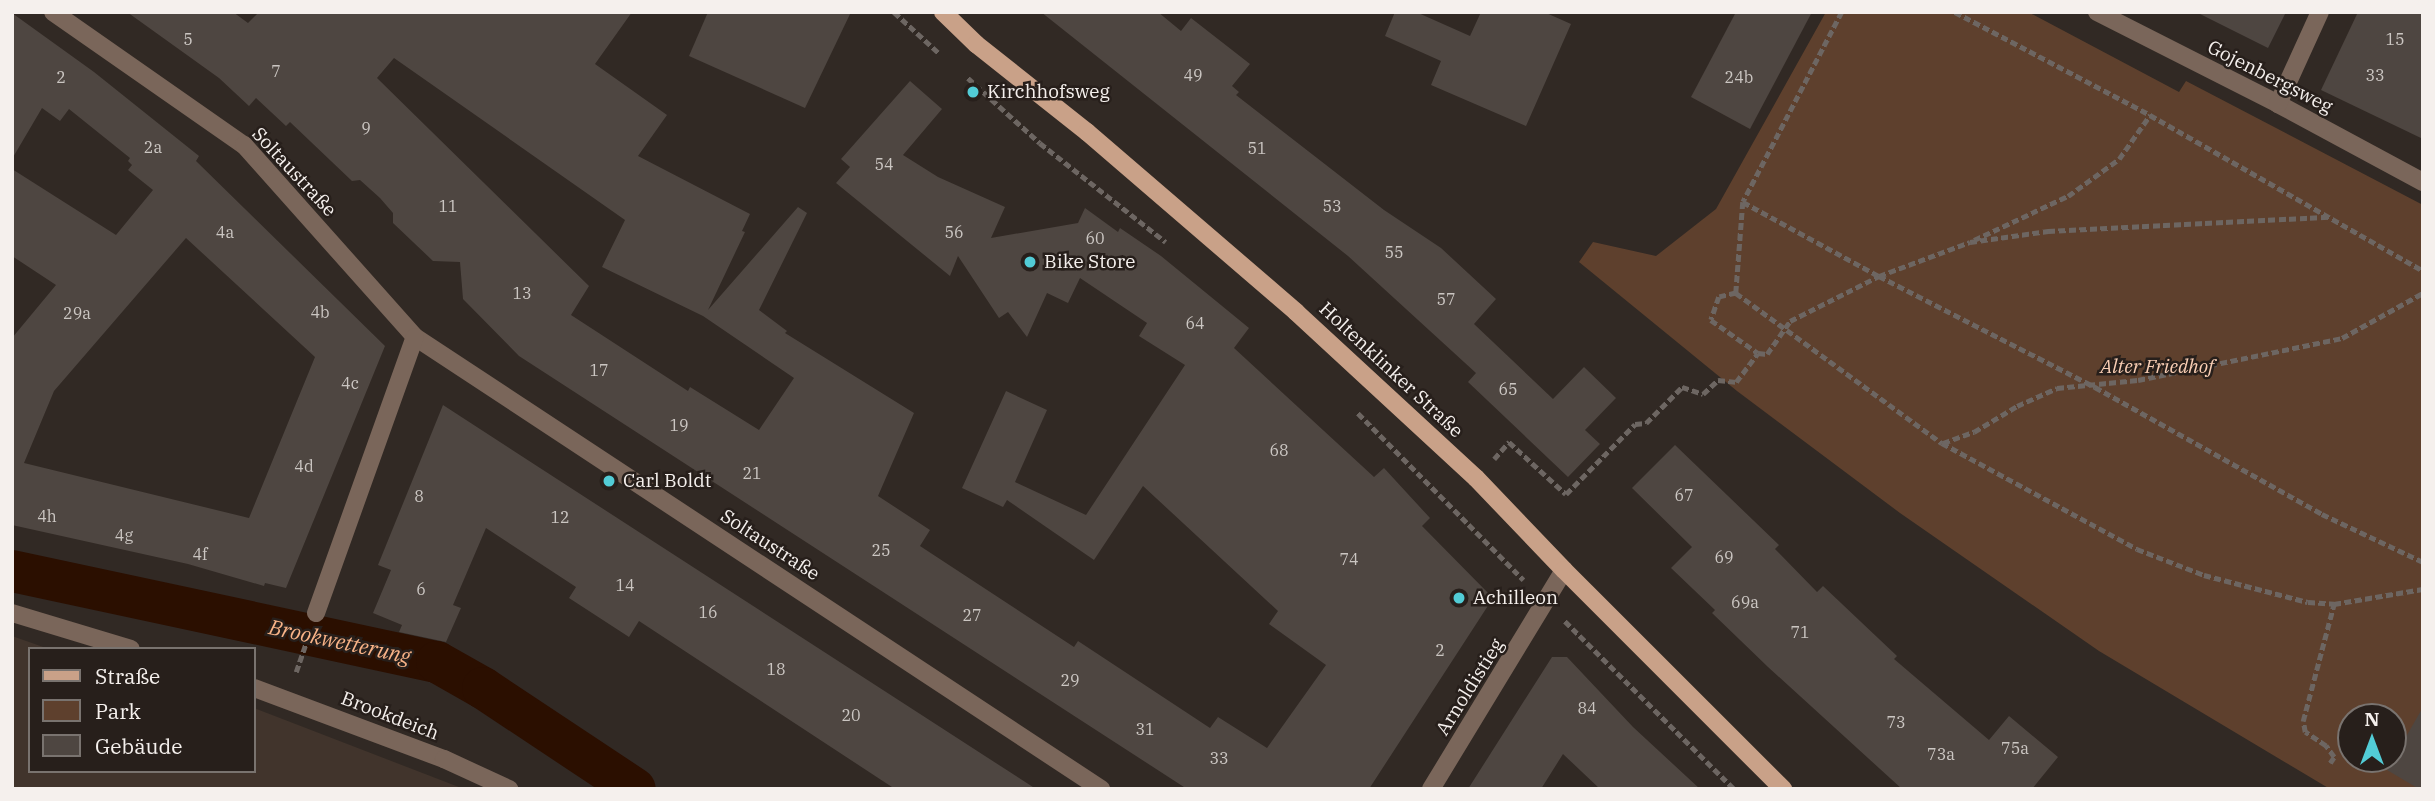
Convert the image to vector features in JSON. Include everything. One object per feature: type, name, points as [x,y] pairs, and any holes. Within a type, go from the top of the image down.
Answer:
[{"type":"main road","name":"Holtenklinker Straße","points":[[943,12],[976,44],[1087,132],[1296,312],[1476,478],[1783,789]]},
{"type":"street","name":"Soltaustraße","points":[[53,12],[244,145],[415,337],[1101,789]]},
{"type":"street","name":"Gojenbergsweg","points":[[2097,12],[2278,104],[2423,182]]},
{"type":"street","points":[[2278,104],[2320,12]]},
{"type":"street","points":[[316,613],[415,337]]},
{"type":"street","name":"Arnoldistieg","points":[[1431,789],[1564,570]]},
{"type":"street","points":[[12,613],[124,647]]},
{"type":"street","name":"Brookdeich","points":[[256,689],[444,759],[509,789]]},
{"type":"path","points":[[894,12],[943,56]]},
{"type":"path","points":[[1736,293],[1743,202],[1842,12]]},
{"type":"path","points":[[1955,12],[2150,115],[2423,271]]},
{"type":"path","points":[[962,74],[1040,143],[1171,246]]},
{"type":"path","points":[[1736,293],[1719,297],[1711,320],[1758,353],[1767,354],[1790,321],[1879,276],[1970,242],[2068,196],[2119,159],[2150,115]]},
{"type":"path","points":[[1743,202],[1879,276],[2095,387],[2322,514],[2423,562]]},
{"type":"path","points":[[1970,242],[2048,231],[2329,217]]},
{"type":"path","points":[[1736,293],[1942,443],[2137,548],[2204,575],[2308,602],[2333,604],[2423,589]]},
{"type":"path","points":[[1942,443],[1974,432],[2017,406],[2057,388],[2095,387],[2343,338],[2423,293]]},
{"type":"path","points":[[1494,460],[1509,442],[1566,494],[1635,424],[1646,423],[1682,387],[1703,394],[1718,380],[1736,382],[1758,353]]},
{"type":"path","points":[[1355,409],[1734,789]]},
{"type":"path","points":[[2330,762],[2334,757],[2326,746],[2305,732],[2303,721],[2333,604]]},
{"type":"shaded area","points":[[12,636],[43,647],[28,647],[28,773],[256,773],[256,709],[464,789],[12,789]]},
{"type":"green space","name":"Alter Friedhof","points":[[1826,12],[2028,12],[2179,92],[2186,81],[2423,205],[2423,789],[2330,789],[2099,651],[1900,513],[1737,391],[1579,262],[1593,242],[1656,256],[1716,209]]},
{"type":"building","points":[[127,12],[233,12],[248,23],[259,12],[632,12],[595,64],[667,115],[638,156],[750,214],[742,231],[745,232],[708,310],[798,207],[807,213],[759,310],[787,331],[785,333],[914,413],[878,496],[930,530],[920,546],[1074,647],[1078,641],[1210,728],[1218,717],[1267,748],[1326,665],[1269,624],[1278,611],[1143,486],[1094,560],[1007,500],[1003,507],[962,488],[1006,391],[1047,410],[1015,482],[1086,515],[1185,365],[1139,336],[1147,323],[1080,278],[1068,303],[1047,293],[1027,337],[1008,312],[999,318],[958,256],[950,276],[836,183],[850,167],[841,159],[910,81],[942,109],[903,155],[938,177],[1005,207],[991,238],[1078,223],[1085,208],[1118,232],[1120,228],[1161,256],[1249,328],[1234,348],[1374,477],[1384,468],[1430,518],[1422,526],[1493,598],[1369,789],[1187,789],[519,356],[463,299],[460,262],[433,261],[393,223],[393,213],[360,180],[352,181],[290,122],[286,126],[256,98],[249,106],[219,78]],"holes":[[[394,58],[625,220],[602,267],[703,316],[794,378],[759,430],[690,387],[688,391],[571,315],[589,286],[377,78]]]},
{"type":"building","points":[[708,12],[851,12],[805,108],[689,56]]},
{"type":"building","points":[[1041,12],[1158,12],[1181,31],[1191,18],[1250,64],[1232,86],[1239,92],[1236,95],[1384,210],[1441,248],[1496,299],[1474,324],[1553,399],[1584,367],[1616,398],[1585,430],[1600,444],[1568,477],[1468,382],[1476,373],[1348,256]]},
{"type":"building","points":[[1395,12],[1416,12],[1470,36],[1481,12],[1544,12],[1571,24],[1526,126],[1431,85],[1441,61],[1385,36]]},
{"type":"building","points":[[1736,12],[1812,12],[1750,129],[1691,97]]},
{"type":"building","points":[[2196,12],[2286,12],[2268,48]]},
{"type":"building","points":[[2358,12],[2423,12],[2423,139],[2321,90]]},
{"type":"building","points":[[12,13],[94,72],[199,156],[196,161],[385,346],[286,588],[265,583],[264,586],[188,564],[12,525],[12,338],[56,285],[12,256],[12,169],[116,235],[153,190],[128,170],[132,165],[128,161],[130,158],[69,109],[60,121],[42,108],[12,159]],"holes":[[[186,238],[315,357],[249,518],[24,463],[54,391]]]},
{"type":"building","points":[[443,405],[1036,789],[895,789],[639,621],[629,637],[569,598],[576,587],[486,528],[453,605],[461,608],[446,642],[399,632],[402,625],[373,613],[391,570],[378,565]]},
{"type":"building","points":[[1675,445],[1779,545],[1775,549],[1817,592],[1823,586],[1897,656],[1894,659],[1989,740],[2009,716],[2058,757],[2032,789],[1902,789],[1768,667],[1712,613],[1715,610],[1671,568],[1692,547],[1632,488]]},
{"type":"building","points":[[1552,657],[1567,657],[1633,727],[1700,789],[1600,789],[1563,754],[1541,789],[1468,789]]},
{"type":"building","points":[[2423,707],[2423,789],[2392,773],[2407,773],[2407,735]]},
{"type":"waterway","name":"Brookwetterung","points":[[12,571],[437,662],[483,688],[635,789]]},
{"type":"place","name":"Kirchhofsweg","points":[[973,92]]},
{"type":"place","name":"Bike Store","points":[[1030,262]]},
{"type":"place","name":"Carl Boldt","points":[[609,481]]},
{"type":"place","name":"Achilleon","points":[[1459,598]]}]
